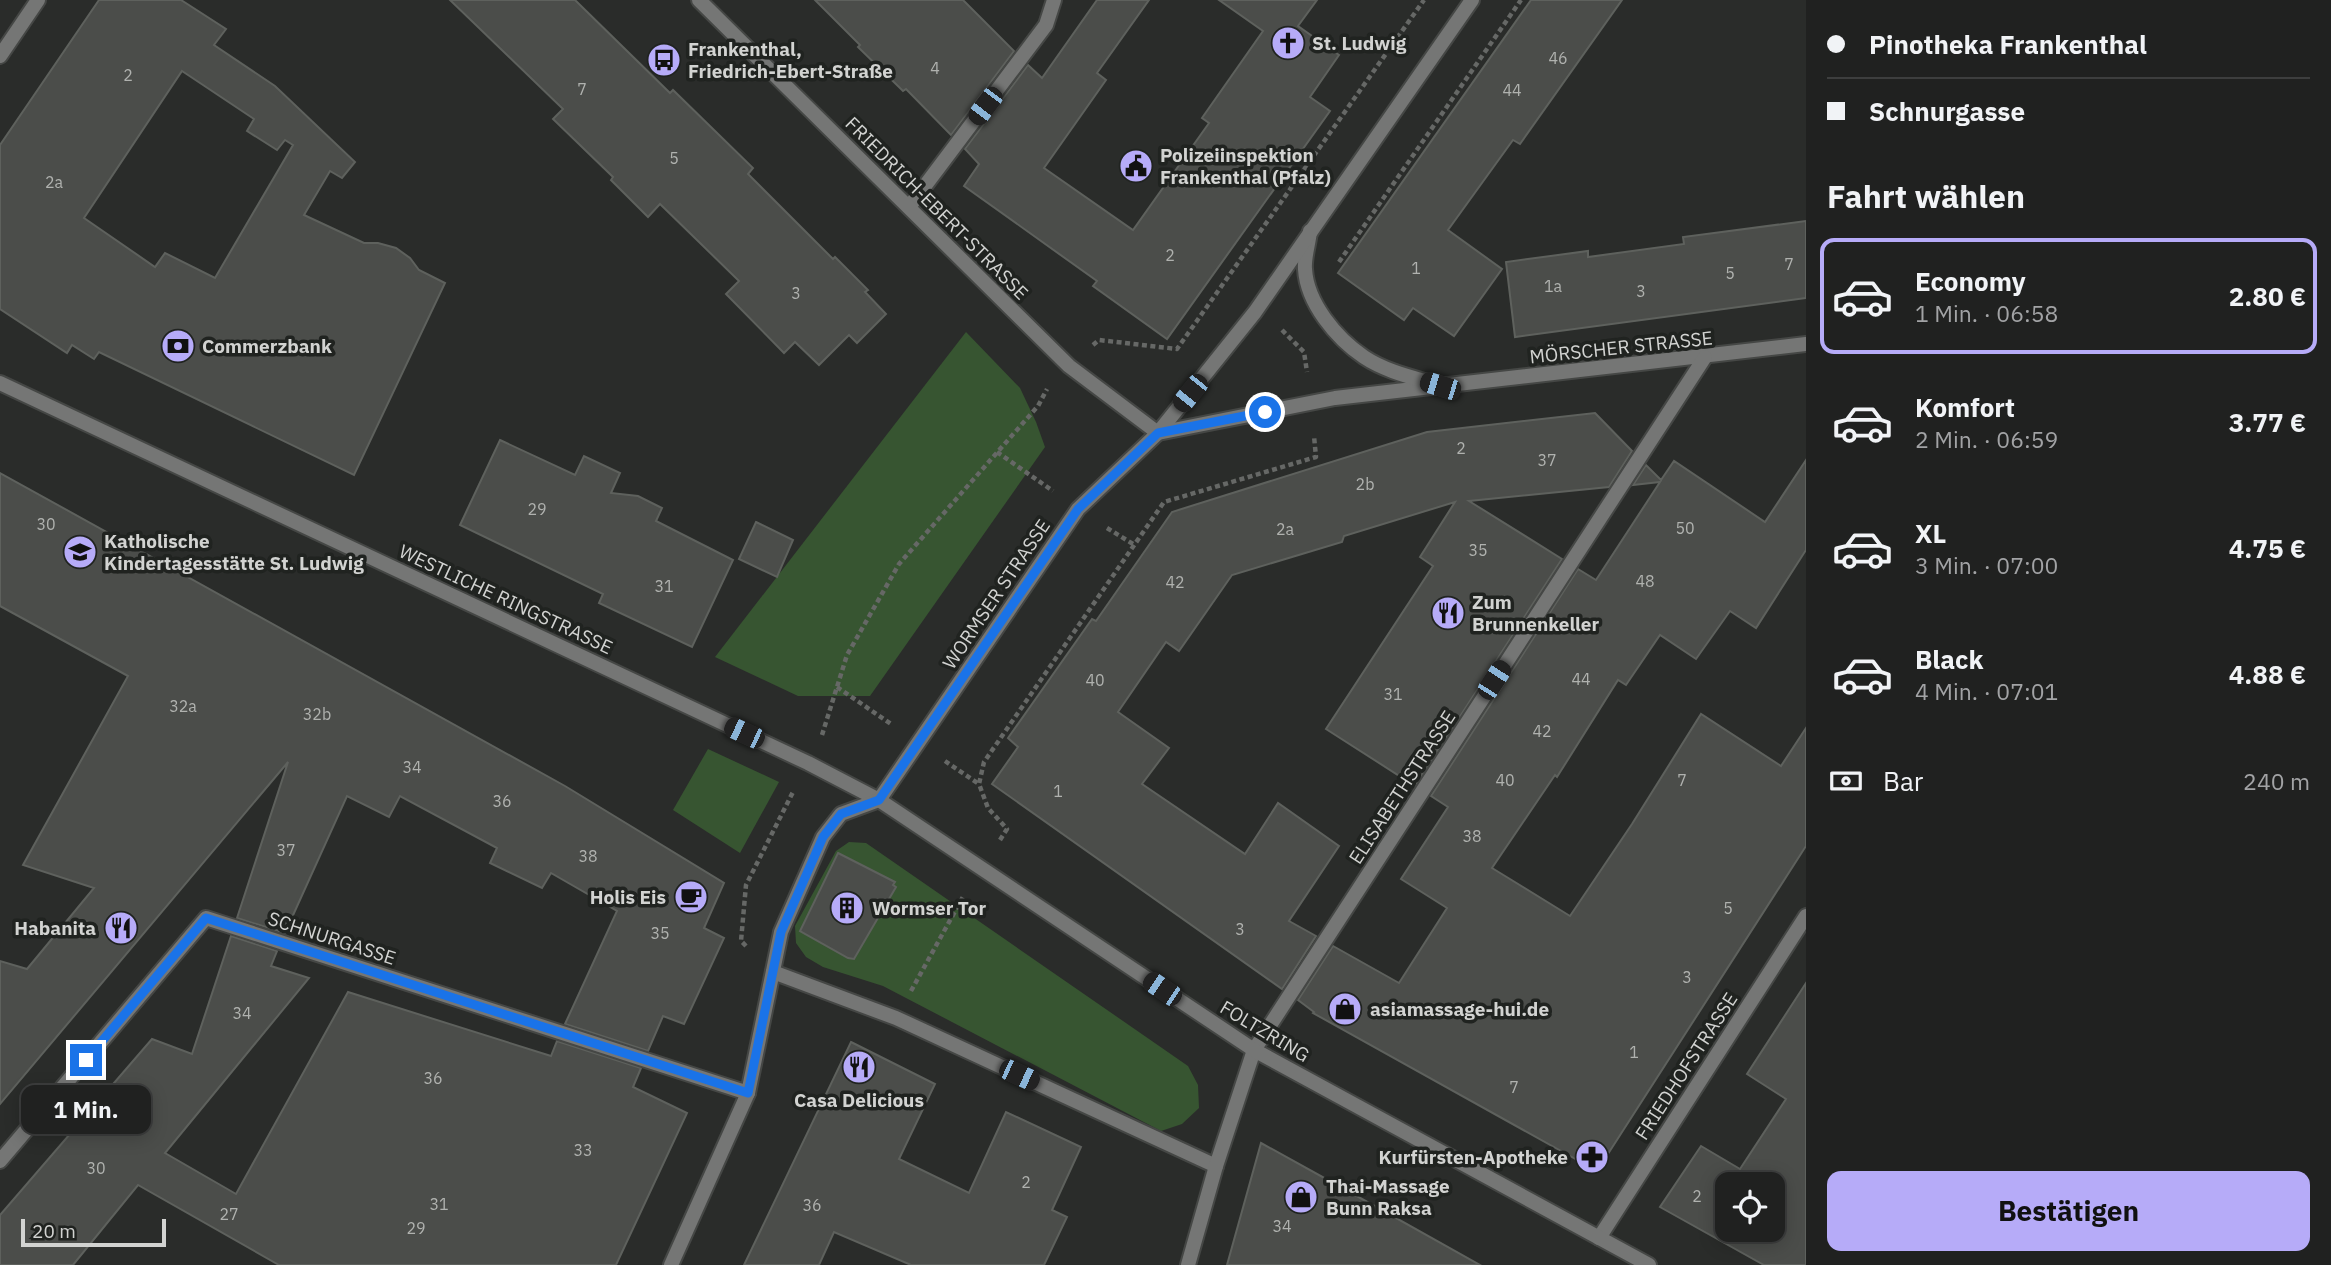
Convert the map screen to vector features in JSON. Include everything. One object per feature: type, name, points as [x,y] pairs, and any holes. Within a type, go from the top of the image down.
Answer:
[{"type":"street","points":[[0,56],[38,0]]},
{"type":"street","name":"FRIEDRICH-EBERT-STRASSE","points":[[699,0],[1069,366],[1158,433]]},
{"type":"street","points":[[909,207],[1046,25],[1054,0]]},
{"type":"street","name":"WORMSER STRASSE","points":[[879,800],[1078,509],[1158,433],[1255,312],[1472,0]]},
{"type":"street","name":"MÖRSCHER STRASSE","points":[[1310,231],[1305,268],[1313,300],[1337,334],[1364,357],[1395,372],[1440,386]]},
{"type":"street","name":"MÖRSCHER STRASSE","points":[[1158,433],[1311,401],[1806,344]]},
{"type":"street","name":"ELISABETHSTRASSE","points":[[1188,1265],[1216,1166],[1254,1050],[1705,357]]},
{"type":"street","name":"WESTLICHE RINGSTRASSE","points":[[0,383],[808,763],[879,800]]},
{"type":"street","points":[[671,1265],[748,1093],[781,932],[823,837],[841,814],[879,800]]},
{"type":"street","name":"FOLTZRING","points":[[879,800],[1254,1050],[1649,1265]]},
{"type":"street","name":"FRIEDHOFSTRASSE","points":[[1599,1238],[1806,916]]},
{"type":"street","name":"SCHNURGASSE","points":[[0,1161],[206,918],[748,1093]]},
{"type":"street","points":[[773,972],[896,1018],[1216,1166]]},
{"type":"path","points":[[773,972],[741,941],[746,885],[823,732],[847,655],[899,564],[1038,406],[1049,384],[1099,340],[1177,349],[1424,0]]},
{"type":"path","points":[[1289,335],[1521,0]]},
{"type":"path","points":[[896,1018],[956,907],[1007,829],[988,808],[979,784],[984,762],[1164,502],[1316,457]]},
{"type":"green space","points":[[966,332],[1020,388],[1045,447],[870,696],[798,696],[715,657]]},
{"type":"green space","points":[[708,749],[779,782],[740,853],[673,810]]},
{"type":"green space","points":[[849,842],[866,843],[1188,1066],[1198,1085],[1199,1108],[1182,1124],[1161,1131],[883,986],[823,967],[806,957],[796,943],[795,926],[836,851]]},
{"type":"building","points":[[99,0],[181,0],[226,29],[214,45],[275,86],[355,162],[342,178],[330,171],[304,215],[364,243],[378,243],[396,248],[410,258],[419,270],[445,283],[354,475],[99,352],[94,359],[72,345],[67,353],[0,309],[0,145]],"holes":[[[182,71],[254,119],[247,131],[277,150],[285,140],[293,145],[215,278],[165,253],[155,267],[84,218]]]},
{"type":"building","points":[[450,0],[575,0],[670,93],[673,90],[753,168],[748,174],[868,290],[865,292],[886,314],[857,343],[849,335],[819,365],[795,342],[784,353],[726,294],[739,281],[660,204],[648,217],[611,180],[613,177],[553,119],[563,109]]},
{"type":"building","points":[[815,0],[963,0],[1014,51],[951,135],[906,89],[903,91],[858,47],[860,45]]},
{"type":"building","points":[[1097,0],[1149,0],[1097,73],[1106,80],[1044,168],[1133,230],[1209,123],[1202,118],[1263,31],[1219,0],[1317,0],[1298,26],[1339,55],[1310,97],[1330,111],[1167,339],[1093,286],[1097,281],[964,186],[979,164],[965,149],[1028,65],[1042,78]]},
{"type":"building","points":[[1531,0],[1622,0],[1520,144],[1513,140],[1448,230],[1502,269],[1454,336],[1413,308],[1404,320],[1338,273]]},
{"type":"building","points":[[1806,221],[1806,298],[1515,337],[1506,262],[1588,251],[1588,257],[1684,244],[1683,237]]},
{"type":"building","points":[[1595,413],[1632,451],[1609,487],[1469,501],[1562,559],[1415,786],[1326,729],[1433,566],[1420,557],[1455,502],[1344,536],[1342,542],[1232,575],[1179,651],[1166,642],[1118,712],[1169,748],[1142,784],[1245,854],[1278,803],[1339,846],[1289,921],[1316,936],[1282,989],[992,784],[1018,747],[1008,738],[1092,619],[1096,621],[1172,512],[1427,432]]},
{"type":"building","points":[[500,440],[575,475],[584,456],[620,473],[611,493],[638,496],[662,508],[656,521],[733,560],[692,647],[599,603],[603,594],[460,525]]},
{"type":"building","points":[[1806,460],[1806,550],[1756,628],[1730,611],[1696,659],[1660,635],[1626,685],[1618,680],[1557,777],[1555,775],[1492,868],[1570,916],[1701,714],[1781,766],[1806,728],[1806,846],[1597,1171],[1313,1013],[1298,1000],[1333,946],[1399,983],[1447,908],[1401,879],[1448,807],[1431,796],[1578,569],[1596,580],[1660,482],[1633,485],[1646,465],[1661,480],[1674,461],[1765,522]]},
{"type":"building","points":[[0,473],[565,786],[724,883],[704,928],[724,938],[684,1024],[663,1016],[648,1051],[565,1024],[617,911],[551,873],[542,888],[490,863],[497,848],[400,796],[389,817],[347,796],[285,933],[237,918],[288,762],[0,1104],[0,961],[27,969],[94,888],[23,865],[128,676],[0,606]]},
{"type":"building","points":[[756,522],[793,540],[777,577],[739,559]]},
{"type":"building","name":"Wormser Tor","points":[[838,853],[895,882],[893,885],[896,887],[854,959],[800,931]]},
{"type":"building","points":[[231,936],[277,951],[271,966],[309,978],[165,1153],[236,1194],[348,992],[551,1056],[557,1041],[641,1068],[633,1087],[687,1113],[616,1265],[279,1265],[138,1185],[73,1265],[0,1265],[0,1215],[152,1039],[192,1054]]},
{"type":"building","points":[[1806,983],[1806,1265],[1764,1265],[1723,1242],[1785,1242],[1785,1172],[1715,1172],[1715,1238],[1660,1207],[1701,1146],[1740,1169],[1786,1099],[1747,1074]]},
{"type":"building","points":[[851,1042],[935,1084],[899,1159],[969,1193],[1006,1112],[1081,1147],[1052,1210],[1067,1217],[1044,1265],[911,1265],[834,1232],[819,1265],[744,1265]]},
{"type":"building","points":[[1261,1143],[1346,1190],[1480,1265],[1227,1265]]},
{"type":"place","name":"St. Ludwig","points":[[1288,43]]},
{"type":"place","name":"Frankenthal, Friedrich-Ebert-Straße","points":[[664,60]]},
{"type":"place","name":"Polizeiinspektion Frankenthal (Pfalz)","points":[[1136,166]]},
{"type":"place","name":"Commerzbank","points":[[178,346]]},
{"type":"place","name":"Katholische Kindertagesstätte St. Ludwig","points":[[80,552]]},
{"type":"place","name":"Zum Brunnenkeller","points":[[1448,613]]},
{"type":"place","name":"Holis Eis","points":[[691,897]]},
{"type":"place","name":"Wormser Tor","points":[[847,908]]},
{"type":"place","name":"Habanita","points":[[121,928]]},
{"type":"place","name":"asiamassage-hui.de","points":[[1345,1009]]},
{"type":"place","name":"Casa Delicious","points":[[859,1067]]},
{"type":"place","name":"Kurfürsten-Apotheke","points":[[1592,1157]]},
{"type":"place","name":"Thai-Massage Bunn Raksa","points":[[1301,1197]]},
{"type":"route","points":[[86,1060],[206,918],[748,1093],[781,932],[823,837],[841,814],[879,800],[1078,509],[1158,433],[1265,412]]}]
